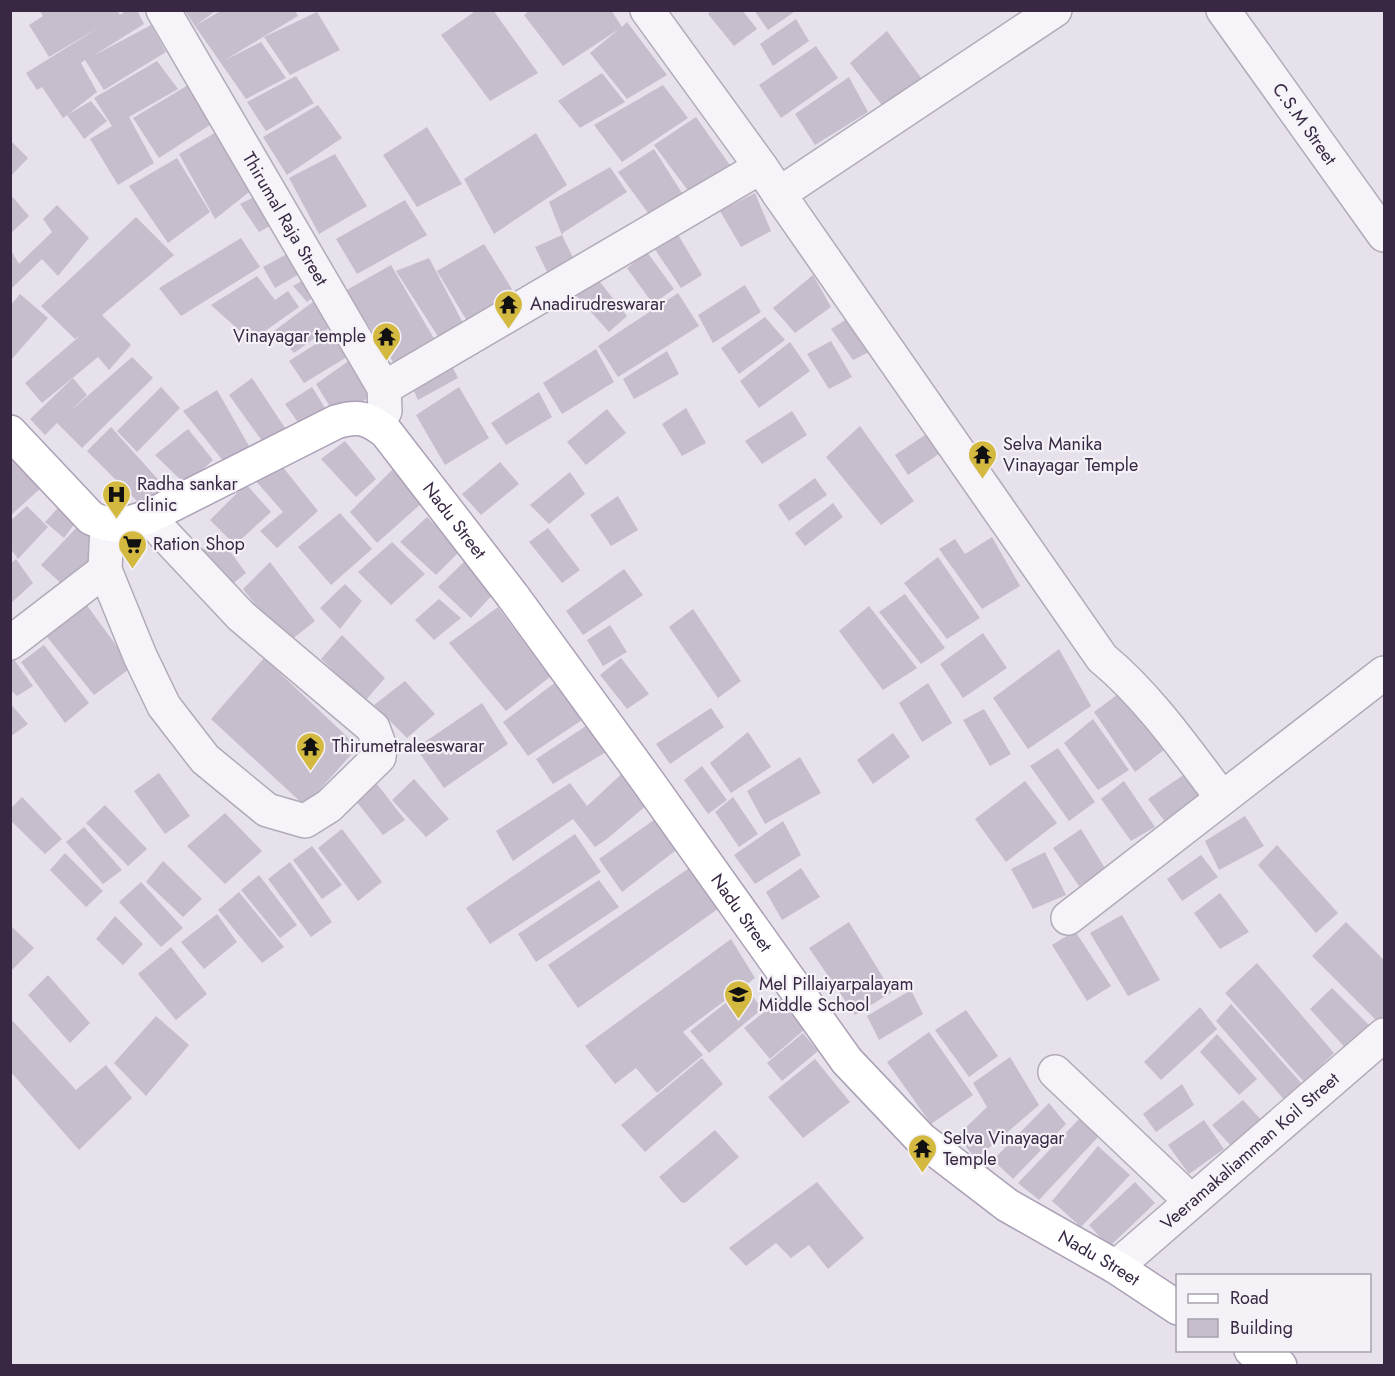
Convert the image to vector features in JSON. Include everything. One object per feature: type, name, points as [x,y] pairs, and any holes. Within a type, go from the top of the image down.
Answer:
[{"type":"main road","points":[[10,432],[91,518],[116,527],[148,518],[336,422],[350,418],[361,419],[372,422],[386,432]]},
{"type":"main road","name":"Nadu Street","points":[[386,432],[444,504],[519,605],[848,1061],[921,1139],[997,1197],[1116,1266],[1176,1307]]},
{"type":"main road","points":[[1255,1352],[1280,1365]]},
{"type":"street","name":"Thirumal Raja Street","points":[[163,10],[384,388],[386,432]]},
{"type":"street","points":[[646,10],[761,167],[1102,658],[1132,685],[1180,742],[1222,798]]},
{"type":"street","points":[[779,194],[1055,10]]},
{"type":"street","name":"C.S.M Street","points":[[1223,10],[1384,235]]},
{"type":"street","points":[[384,388],[761,167]]},
{"type":"street","points":[[107,525],[105,570],[140,656],[164,706],[205,759],[267,810],[305,821],[329,806],[379,757],[380,747],[374,728],[241,616],[148,518]]},
{"type":"street","points":[[10,643],[105,570]]},
{"type":"street","points":[[1068,918],[1384,673]]},
{"type":"street","name":"Veeramakaliamman Koil Street","points":[[1116,1266],[1191,1201],[1380,1048]]},
{"type":"street","points":[[1055,1072],[1191,1201]]},
{"type":"building","points":[[39,10],[117,10],[120,15],[127,10],[137,10],[144,24],[93,56],[151,25],[166,52],[104,90],[85,60],[81,63],[97,92],[63,118],[42,87],[37,90],[26,73],[103,25],[49,57],[29,25],[43,16]]},
{"type":"building","points":[[184,10],[217,10],[195,26]]},
{"type":"building","points":[[222,10],[295,10],[298,16],[225,60],[261,42],[286,78],[246,99],[195,26]]},
{"type":"building","points":[[477,10],[493,10],[538,73],[490,101],[441,35]]},
{"type":"building","points":[[530,10],[611,10],[622,27],[627,22],[667,75],[627,99],[590,53],[619,29],[563,66],[524,15]]},
{"type":"building","points":[[712,10],[742,10],[757,29],[734,46],[708,14]]},
{"type":"building","points":[[754,10],[797,10],[768,30]]},
{"type":"building","points":[[317,12],[340,50],[290,75],[264,37]]},
{"type":"building","points":[[796,19],[809,41],[773,66],[760,44]]},
{"type":"building","points":[[887,31],[924,82],[887,112],[850,63]]},
{"type":"building","points":[[816,46],[838,78],[781,118],[759,85]]},
{"type":"building","points":[[157,61],[178,89],[129,117],[154,163],[118,185],[90,139],[112,126],[94,98]]},
{"type":"building","points":[[602,73],[625,102],[580,128],[558,101]]},
{"type":"building","points":[[296,76],[314,103],[266,131],[247,102]]},
{"type":"building","points":[[849,77],[868,112],[815,145],[795,114]]},
{"type":"building","points":[[190,84],[213,123],[159,158],[133,118]]},
{"type":"building","points":[[663,85],[688,118],[622,162],[594,125]]},
{"type":"building","points":[[91,101],[107,121],[84,139],[67,115]]},
{"type":"building","points":[[318,105],[342,138],[287,175],[263,137]]},
{"type":"building","points":[[696,117],[734,171],[692,196],[654,145]]},
{"type":"building","points":[[427,127],[462,184],[417,207],[383,155]]},
{"type":"building","points":[[218,131],[253,189],[215,219],[179,154]]},
{"type":"building","points":[[536,133],[567,185],[494,234],[464,179]]},
{"type":"building","points":[[10,140],[28,158],[10,177]]},
{"type":"building","points":[[654,149],[682,193],[651,217],[618,172]]},
{"type":"building","points":[[335,154],[367,206],[319,234],[289,178]]},
{"type":"building","points":[[177,158],[210,212],[168,243],[129,186]]},
{"type":"building","points":[[610,167],[627,192],[562,235],[549,202]]},
{"type":"building","points":[[755,193],[771,231],[741,247],[720,211]]},
{"type":"building","points":[[10,194],[29,216],[10,234]]},
{"type":"building","points":[[260,194],[277,222],[259,232],[240,204]]},
{"type":"building","points":[[405,200],[427,235],[357,274],[336,239]]},
{"type":"building","points":[[57,205],[89,238],[58,276],[42,259],[10,290],[10,249],[19,264],[52,232],[43,219]]},
{"type":"building","points":[[136,217],[174,255],[102,315],[131,345],[109,370],[98,357],[42,403],[25,383],[81,335],[75,339],[41,306]]},
{"type":"building","points":[[674,228],[702,275],[681,288],[652,245]]},
{"type":"building","points":[[562,235],[580,272],[553,284],[535,247]]},
{"type":"building","points":[[241,238],[260,267],[181,316],[159,288]]},
{"type":"building","points":[[484,244],[518,299],[470,326],[437,271]]},
{"type":"building","points":[[294,250],[306,270],[275,288],[263,267]]},
{"type":"building","points":[[647,252],[674,289],[653,304],[627,268]]},
{"type":"building","points":[[429,258],[464,325],[439,338],[396,271]]},
{"type":"building","points":[[391,265],[439,347],[398,369],[345,291]]},
{"type":"building","points":[[592,272],[627,316],[609,332],[572,291]]},
{"type":"building","points":[[813,275],[831,307],[795,333],[773,308]]},
{"type":"building","points":[[257,276],[275,300],[288,291],[299,307],[251,341],[211,305]]},
{"type":"building","points":[[310,276],[320,291],[307,302],[293,286]]},
{"type":"building","points":[[745,285],[761,312],[713,343],[698,315]]},
{"type":"building","points":[[678,293],[699,326],[618,377],[598,346]]},
{"type":"building","points":[[20,294],[48,318],[10,361],[10,306]]},
{"type":"building","points":[[322,295],[337,322],[294,353],[274,331]]},
{"type":"building","points":[[765,317],[785,340],[739,374],[721,348]]},
{"type":"building","points":[[850,317],[871,351],[853,360],[831,329]]},
{"type":"building","points":[[341,328],[357,351],[304,383],[289,361]]},
{"type":"building","points":[[831,341],[852,377],[829,389],[807,354]]},
{"type":"building","points":[[790,342],[810,371],[759,408],[740,381]]},
{"type":"building","points":[[596,349],[614,382],[562,414],[543,383]]},
{"type":"building","points":[[667,351],[679,374],[634,399],[623,379]]},
{"type":"building","points":[[357,355],[380,390],[337,418],[316,384]]},
{"type":"building","points":[[132,357],[153,378],[82,448],[57,423],[45,435],[30,419],[73,378],[87,395],[68,413]]},
{"type":"building","points":[[448,358],[458,378],[418,400],[409,380]]},
{"type":"building","points":[[252,378],[289,434],[267,448],[229,395]]},
{"type":"building","points":[[161,387],[180,408],[137,452],[117,431]]},
{"type":"building","points":[[312,387],[327,411],[302,428],[285,404]]},
{"type":"building","points":[[459,387],[489,438],[445,465],[416,415]]},
{"type":"building","points":[[217,390],[249,446],[224,462],[183,411]]},
{"type":"building","points":[[539,392],[552,417],[506,445],[491,423]]},
{"type":"building","points":[[686,408],[706,443],[682,456],[662,424]]},
{"type":"building","points":[[607,409],[626,433],[586,465],[567,442]]},
{"type":"building","points":[[792,411],[807,435],[762,464],[745,441]]},
{"type":"building","points":[[860,426],[914,501],[881,525],[826,457]]},
{"type":"building","points":[[111,427],[164,486],[143,507],[87,451]]},
{"type":"building","points":[[937,427],[949,447],[908,475],[895,455]]},
{"type":"building","points":[[188,429],[213,460],[186,485],[155,455]]},
{"type":"building","points":[[10,434],[53,477],[10,516],[10,461],[16,455],[10,460]]},
{"type":"building","points":[[345,441],[376,479],[356,497],[321,459]]},
{"type":"building","points":[[278,461],[318,511],[277,548],[260,531],[283,512],[254,479]]},
{"type":"building","points":[[500,462],[519,484],[481,515],[462,494]]},
{"type":"building","points":[[393,469],[423,502],[377,543],[350,512]]},
{"type":"building","points":[[570,472],[585,494],[549,524],[530,505]]},
{"type":"building","points":[[815,478],[827,495],[789,521],[778,505]]},
{"type":"building","points":[[246,484],[271,512],[235,545],[210,520]]},
{"type":"building","points":[[618,496],[638,530],[611,546],[590,515]]},
{"type":"building","points":[[68,497],[83,513],[64,538],[45,522]]},
{"type":"building","points":[[833,503],[843,517],[805,546],[795,533]]},
{"type":"building","points":[[27,506],[48,527],[18,559],[10,548],[10,521]]},
{"type":"building","points":[[340,513],[372,549],[331,585],[298,547]]},
{"type":"building","points":[[427,517],[461,550],[436,575],[400,542]]},
{"type":"building","points":[[79,525],[99,550],[65,587],[41,565]]},
{"type":"building","points":[[548,528],[580,570],[562,583],[529,542]]},
{"type":"building","points":[[218,535],[246,573],[230,586],[203,550]]},
{"type":"building","points":[[992,537],[1020,586],[982,609],[939,549],[955,539],[965,554]]},
{"type":"building","points":[[392,542],[425,574],[391,605],[358,572]]},
{"type":"building","points":[[938,557],[980,618],[947,639],[904,583]]},
{"type":"building","points":[[16,559],[33,583],[10,604],[10,564]]},
{"type":"building","points":[[466,560],[496,591],[471,618],[438,587]]},
{"type":"building","points":[[270,562],[315,621],[286,644],[243,589]]},
{"type":"building","points":[[624,569],[643,595],[583,635],[566,611]]},
{"type":"building","points":[[345,584],[362,601],[340,629],[320,608]]},
{"type":"building","points":[[905,594],[945,648],[921,664],[879,612]]},
{"type":"building","points":[[439,599],[461,618],[434,640],[415,620]]},
{"type":"building","points":[[83,600],[132,667],[94,695],[43,632]]},
{"type":"building","points":[[869,606],[917,668],[883,690],[839,631]]},
{"type":"building","points":[[498,607],[550,677],[506,711],[449,643]]},
{"type":"building","points":[[693,609],[741,681],[718,698],[669,627]]},
{"type":"building","points":[[610,625],[627,652],[603,666],[587,640]]},
{"type":"building","points":[[983,633],[1007,668],[963,698],[940,664]]},
{"type":"building","points":[[342,635],[385,678],[365,701],[321,659]]},
{"type":"building","points":[[44,645],[89,703],[65,723],[21,662]]},
{"type":"building","points":[[1059,649],[1091,706],[1028,749],[993,698]]},
{"type":"building","points":[[10,654],[33,686],[17,696],[10,689]]},
{"type":"building","points":[[264,658],[358,747],[305,806],[211,719]]},
{"type":"building","points":[[621,658],[649,694],[627,709],[600,675]]},
{"type":"building","points":[[565,675],[591,714],[528,756],[503,722]]},
{"type":"building","points":[[405,681],[435,714],[407,738],[374,705]]},
{"type":"building","points":[[928,683],[952,723],[922,742],[899,703]]},
{"type":"building","points":[[1129,686],[1172,744],[1135,772],[1094,712]]},
{"type":"building","points":[[10,703],[28,724],[10,737]]},
{"type":"building","points":[[482,703],[508,744],[444,788],[416,748]]},
{"type":"building","points":[[711,708],[724,727],[670,764],[656,744]]},
{"type":"building","points":[[984,709],[1011,754],[990,766],[963,720]]},
{"type":"building","points":[[1093,719],[1129,770],[1098,790],[1064,743]]},
{"type":"building","points":[[592,722],[611,749],[553,784],[536,759]]},
{"type":"building","points":[[748,732],[771,767],[731,793],[710,763]]},
{"type":"building","points":[[893,733],[910,757],[873,784],[857,760]]},
{"type":"building","points":[[1058,748],[1095,802],[1069,821],[1030,766]]},
{"type":"building","points":[[800,757],[821,793],[765,824],[747,791]]},
{"type":"building","points":[[702,766],[727,800],[708,814],[684,780]]},
{"type":"building","points":[[628,768],[655,798],[607,839],[595,847],[573,819],[513,861],[496,831],[570,783],[587,806]]},
{"type":"building","points":[[1191,770],[1208,794],[1166,823],[1148,799]]},
{"type":"building","points":[[159,773],[190,816],[165,834],[134,791]]},
{"type":"building","points":[[414,779],[449,819],[426,837],[392,800]]},
{"type":"building","points":[[1025,781],[1057,823],[1006,862],[975,819]]},
{"type":"building","points":[[1124,781],[1155,827],[1131,841],[1101,799]]},
{"type":"building","points":[[377,784],[405,820],[383,835],[356,801]]},
{"type":"building","points":[[22,797],[62,839],[45,854],[10,820],[10,809]]},
{"type":"building","points":[[733,797],[758,834],[739,847],[715,812]]},
{"type":"building","points":[[105,805],[147,849],[128,866],[86,823]]},
{"type":"building","points":[[225,813],[262,851],[225,884],[187,846]]},
{"type":"building","points":[[1245,816],[1264,846],[1219,870],[1205,841]]},
{"type":"building","points":[[658,817],[680,847],[622,892],[599,859]]},
{"type":"building","points":[[783,821],[801,855],[755,884],[734,855]]},
{"type":"building","points":[[84,827],[122,870],[103,884],[66,842]]},
{"type":"building","points":[[342,829],[382,882],[358,901],[318,848]]},
{"type":"building","points":[[1081,829],[1106,870],[1079,886],[1053,848]]},
{"type":"building","points":[[575,834],[601,872],[490,944],[466,908]]},
{"type":"building","points":[[1277,845],[1338,913],[1316,933],[1258,865]]},
{"type":"building","points":[[312,846],[342,885],[322,899],[293,860]]},
{"type":"building","points":[[1045,852],[1066,895],[1033,909],[1011,869]]},
{"type":"building","points":[[65,853],[103,891],[86,907],[50,870]]},
{"type":"building","points":[[1201,855],[1218,877],[1182,901],[1167,879]]},
{"type":"building","points":[[163,861],[202,899],[183,917],[146,882]]},
{"type":"building","points":[[290,862],[332,922],[311,937],[268,879]]},
{"type":"building","points":[[695,864],[722,906],[578,1008],[548,965]]},
{"type":"building","points":[[801,868],[820,897],[782,920],[766,892]]},
{"type":"building","points":[[259,875],[297,925],[280,938],[241,890]]},
{"type":"building","points":[[599,880],[619,907],[536,962],[518,934]]},
{"type":"building","points":[[141,882],[183,928],[161,947],[119,902]]},
{"type":"building","points":[[239,892],[284,947],[262,963],[218,910]]},
{"type":"building","points":[[1220,893],[1249,932],[1220,949],[1194,913]]},
{"type":"building","points":[[217,914],[237,942],[204,969],[181,942]]},
{"type":"building","points":[[1122,915],[1160,980],[1128,996],[1090,933]]},
{"type":"building","points":[[115,916],[143,944],[123,965],[96,939]]},
{"type":"building","points":[[849,922],[892,992],[855,1015],[809,948]]},
{"type":"building","points":[[1346,922],[1384,960],[1384,1018],[1379,1023],[1312,956]]},
{"type":"building","points":[[10,925],[34,948],[10,972]]},
{"type":"building","points":[[1075,931],[1111,986],[1087,1001],[1052,945]]},
{"type":"building","points":[[731,939],[755,978],[683,1032],[703,1055],[657,1093],[636,1068],[615,1084],[585,1046]]},
{"type":"building","points":[[171,947],[207,994],[176,1020],[138,974]]},
{"type":"building","points":[[1257,963],[1334,1053],[1304,1082],[1225,993]]},
{"type":"building","points":[[48,975],[90,1023],[70,1043],[28,995]]},
{"type":"building","points":[[746,987],[762,1009],[709,1053],[690,1031]]},
{"type":"building","points":[[1332,988],[1371,1027],[1348,1051],[1310,1009]]},
{"type":"building","points":[[911,990],[923,1014],[879,1040],[867,1016]]},
{"type":"building","points":[[787,994],[811,1024],[770,1059],[744,1028]]},
{"type":"building","points":[[1231,1004],[1303,1085],[1287,1103],[1216,1021]]},
{"type":"building","points":[[1200,1007],[1217,1029],[1161,1080],[1144,1062]]},
{"type":"building","points":[[966,1010],[998,1056],[969,1077],[935,1030]]},
{"type":"building","points":[[156,1016],[189,1045],[146,1096],[114,1063]]},
{"type":"building","points":[[10,1018],[76,1090],[106,1065],[132,1098],[79,1150],[10,1071]]},
{"type":"building","points":[[929,1032],[973,1095],[931,1124],[887,1062]]},
{"type":"building","points":[[803,1033],[818,1051],[782,1081],[767,1063]]},
{"type":"building","points":[[1217,1034],[1257,1079],[1239,1095],[1200,1052]]},
{"type":"building","points":[[1010,1057],[1039,1105],[976,1159],[957,1136],[987,1107],[973,1083]]},
{"type":"building","points":[[702,1058],[723,1084],[645,1152],[621,1125]]},
{"type":"building","points":[[815,1059],[850,1102],[803,1138],[768,1097]]},
{"type":"building","points":[[1182,1084],[1194,1105],[1156,1132],[1143,1114]]},
{"type":"building","points":[[1243,1100],[1264,1123],[1233,1148],[1212,1125]]},
{"type":"building","points":[[1049,1103],[1066,1124],[1013,1179],[993,1160]]},
{"type":"building","points":[[1079,1119],[1099,1136],[1039,1200],[1018,1183]]},
{"type":"building","points":[[1204,1120],[1224,1149],[1189,1174],[1168,1145]]},
{"type":"building","points":[[715,1130],[739,1157],[685,1203],[681,1202],[659,1177]]},
{"type":"building","points":[[1098,1146],[1130,1175],[1081,1227],[1052,1201]]},
{"type":"building","points":[[817,1182],[864,1238],[828,1269],[809,1245],[791,1258],[776,1243],[746,1266],[729,1248]]},
{"type":"building","points":[[1135,1182],[1155,1203],[1109,1247],[1089,1225]]},
{"type":"place","name":"Anadirudreswarar","points":[[509,330]]},
{"type":"place","name":"Vinayagar temple","points":[[387,362]]},
{"type":"place","name":"Selva Manika Vinayagar Temple","points":[[982,480]]},
{"type":"place","name":"Radha sankar clinic","points":[[116,520]]},
{"type":"place","name":"Ration Shop","points":[[132,570]]},
{"type":"place","name":"Thirumetraleeswarar","points":[[311,772]]},
{"type":"place","name":"Mel Pillaiyarpalayam Middle School","points":[[738,1020]]},
{"type":"place","name":"Selva Vinayagar Temple","points":[[922,1174]]}]
